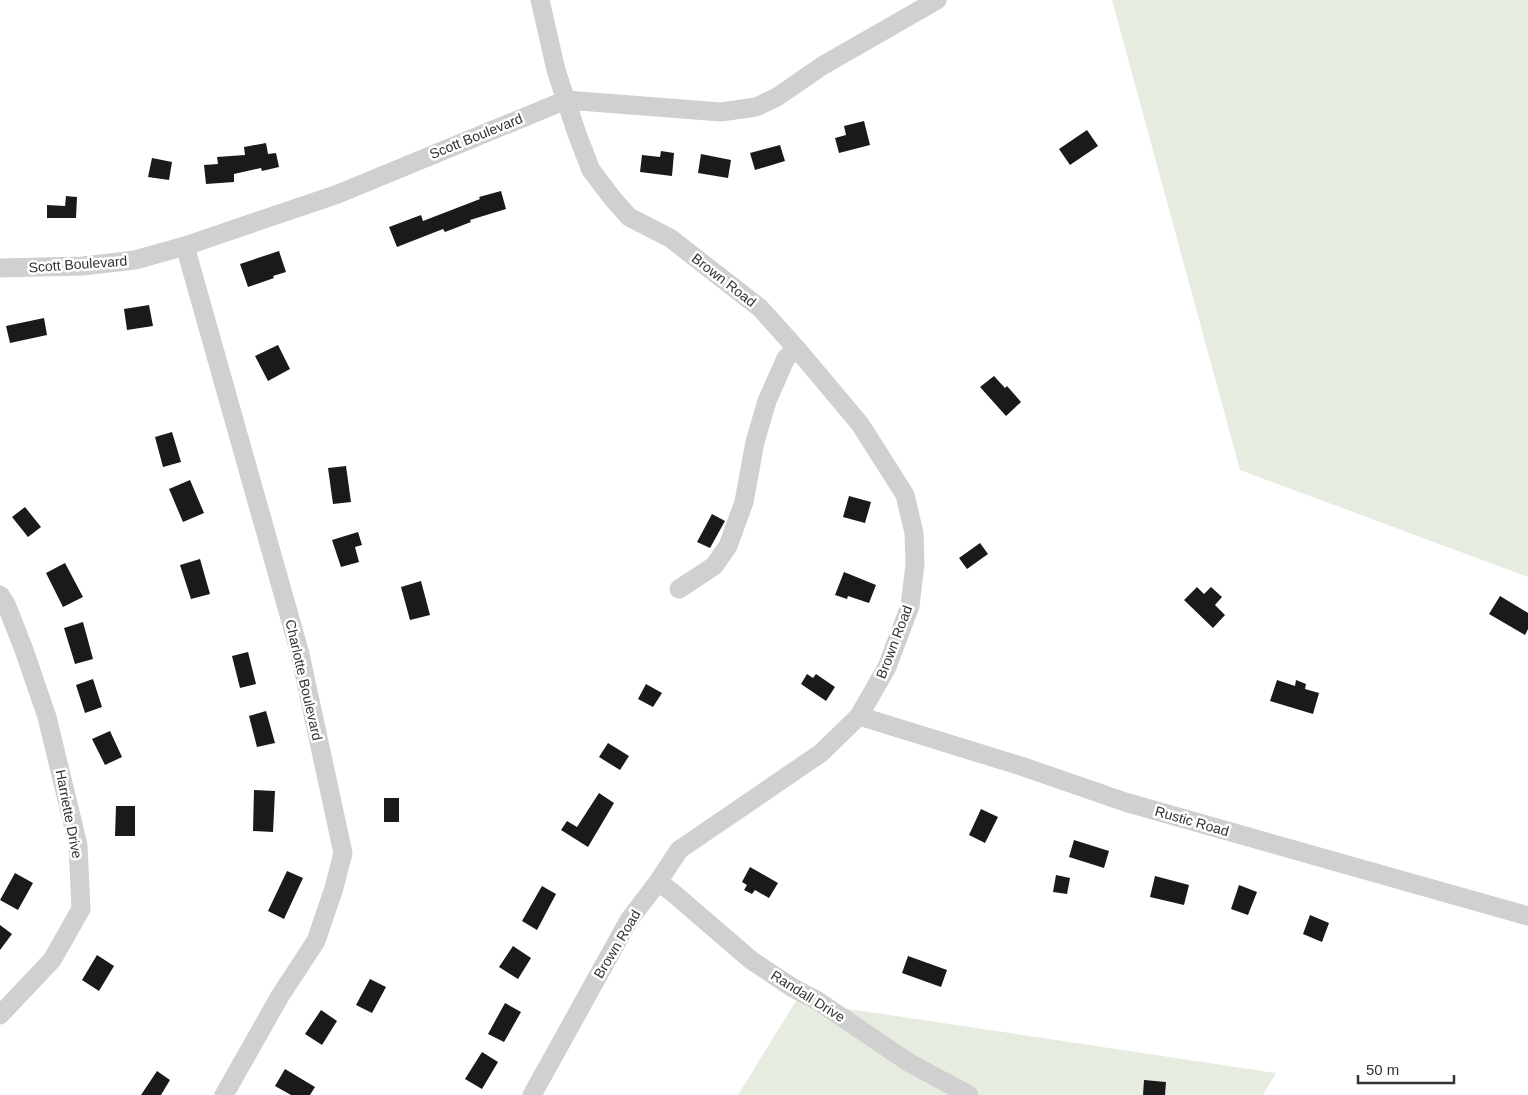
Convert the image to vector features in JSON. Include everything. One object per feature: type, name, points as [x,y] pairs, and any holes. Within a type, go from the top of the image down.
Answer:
[{"type":"street","name":"Brown Road","points":[[532,1095],[629,920],[658,882],[679,850],[820,753],[859,716],[887,667],[910,606],[916,564],[914,533],[904,495],[860,424],[760,308],[670,238],[629,217],[613,200],[591,170],[556,70],[540,0]]},
{"type":"street","name":"Scott Boulevard","points":[[0,268],[83,266],[134,260],[185,246],[338,194],[566,100],[721,112],[756,107],[777,97],[822,66],[937,0]]},
{"type":"street","name":"Charlotte Boulevard","points":[[185,246],[300,654],[343,853],[334,888],[316,941],[280,996],[224,1095]]},
{"type":"street","points":[[679,589],[714,566],[728,546],[744,502],[755,442],[767,401],[786,358],[797,349]]},
{"type":"street","name":"Harriette Drive","points":[[0,595],[6,604],[48,717],[78,845],[81,909],[52,960],[0,1015]]},
{"type":"street","name":"Rustic Road","points":[[859,716],[1021,766],[1125,802],[1528,916]]},
{"type":"street","name":"Randall Drive","points":[[658,882],[751,960],[818,1001],[908,1062],[969,1095]]},
{"type":"shaded area","points":[[1112,0],[1528,0],[1528,577],[1240,470]]},
{"type":"shaded area","points":[[796,1001],[1276,1073],[1263,1095],[738,1095]]},
{"type":"building","points":[[864,121],[870,145],[839,153],[835,138],[846,135],[844,126]]},
{"type":"building","points":[[1087,130],[1098,146],[1070,165],[1059,149]]},
{"type":"building","points":[[266,143],[268,154],[276,153],[279,167],[262,171],[261,168],[234,174],[234,182],[206,184],[204,165],[218,164],[217,157],[245,155],[244,147]]},
{"type":"building","points":[[780,145],[785,161],[755,170],[750,153]]},
{"type":"building","points":[[661,151],[674,153],[672,176],[640,172],[642,155],[660,157]]},
{"type":"building","points":[[701,154],[731,160],[728,178],[698,173]]},
{"type":"building","points":[[152,158],[172,162],[169,180],[148,177]]},
{"type":"building","points":[[501,191],[506,209],[470,220],[471,222],[445,232],[443,229],[397,247],[389,227],[421,215],[423,221],[480,199],[479,197]]},
{"type":"building","points":[[66,196],[77,197],[76,218],[47,218],[47,205],[65,206]]},
{"type":"building","points":[[279,251],[286,272],[248,287],[240,264]]},
{"type":"building","points":[[149,305],[153,326],[127,330],[124,309]]},
{"type":"building","points":[[44,318],[47,335],[10,343],[6,326]]},
{"type":"building","points":[[278,345],[290,369],[268,381],[255,356]]},
{"type":"building","points":[[994,376],[1005,388],[1007,386],[1021,402],[1006,416],[980,387]]},
{"type":"building","points":[[172,432],[181,462],[163,467],[155,437]]},
{"type":"building","points":[[346,466],[351,502],[333,504],[328,468]]},
{"type":"building","points":[[190,480],[204,513],[183,522],[169,489]]},
{"type":"building","points":[[849,496],[871,502],[865,523],[843,517]]},
{"type":"building","points":[[25,507],[41,527],[28,537],[12,517]]},
{"type":"building","points":[[712,514],[725,521],[710,548],[697,542]]},
{"type":"building","points":[[358,532],[362,545],[355,547],[359,562],[341,567],[332,540]]},
{"type":"building","points":[[980,543],[988,554],[967,569],[959,558]]},
{"type":"building","points":[[200,559],[210,594],[191,599],[180,565]]},
{"type":"building","points":[[65,563],[83,597],[63,607],[46,573]]},
{"type":"building","points":[[844,572],[876,585],[869,603],[848,596],[847,599],[835,595]]},
{"type":"building","points":[[421,581],[430,615],[410,620],[401,587]]},
{"type":"building","points":[[1197,587],[1204,594],[1211,587],[1222,597],[1215,605],[1225,615],[1213,628],[1184,600]]},
{"type":"building","points":[[1500,596],[1528,613],[1528,629],[1525,635],[1489,614]]},
{"type":"building","points":[[83,622],[93,659],[75,664],[64,628]]},
{"type":"building","points":[[248,652],[256,684],[240,688],[232,656]]},
{"type":"building","points":[[807,674],[813,678],[816,674],[835,687],[826,701],[801,684]]},
{"type":"building","points":[[93,679],[102,707],[85,713],[76,685]]},
{"type":"building","points":[[1277,680],[1295,686],[1296,680],[1306,684],[1305,689],[1319,693],[1313,714],[1270,701]]},
{"type":"building","points":[[646,684],[662,693],[653,707],[638,699]]},
{"type":"building","points":[[266,711],[275,743],[257,747],[249,716]]},
{"type":"building","points":[[110,731],[122,757],[105,765],[92,739]]},
{"type":"building","points":[[608,743],[629,756],[620,770],[599,757]]},
{"type":"building","points":[[254,790],[275,791],[273,832],[253,831]]},
{"type":"building","points":[[599,793],[614,803],[588,847],[561,830],[567,821],[577,827]]},
{"type":"building","points":[[384,798],[399,798],[399,822],[384,822]]},
{"type":"building","points":[[116,806],[135,806],[135,836],[115,836]]},
{"type":"building","points":[[981,809],[998,817],[985,843],[969,835]]},
{"type":"building","points":[[1074,840],[1109,851],[1104,868],[1069,857]]},
{"type":"building","points":[[750,867],[778,883],[769,898],[755,890],[752,894],[744,890],[747,885],[742,882]]},
{"type":"building","points":[[287,871],[303,878],[284,919],[268,911]]},
{"type":"building","points":[[15,873],[33,883],[18,910],[0,900]]},
{"type":"building","points":[[1056,875],[1070,878],[1067,894],[1053,892]]},
{"type":"building","points":[[1155,876],[1189,885],[1184,905],[1150,897]]},
{"type":"building","points":[[1239,885],[1257,892],[1248,915],[1231,909]]},
{"type":"building","points":[[542,886],[556,894],[537,930],[522,921]]},
{"type":"building","points":[[1310,915],[1329,923],[1322,942],[1303,934]]},
{"type":"building","points":[[0,925],[12,934],[0,950]]},
{"type":"building","points":[[513,946],[531,958],[518,979],[499,967]]},
{"type":"building","points":[[97,955],[114,966],[99,991],[82,980]]},
{"type":"building","points":[[908,956],[947,970],[941,987],[902,973]]},
{"type":"building","points":[[370,979],[386,987],[372,1013],[356,1005]]},
{"type":"building","points":[[505,1003],[521,1012],[504,1042],[488,1034]]},
{"type":"building","points":[[321,1010],[337,1021],[322,1045],[305,1034]]},
{"type":"building","points":[[482,1052],[498,1062],[482,1089],[465,1079]]},
{"type":"building","points":[[285,1069],[315,1087],[310,1095],[291,1095],[275,1086]]},
{"type":"building","points":[[157,1071],[170,1080],[161,1095],[141,1095]]},
{"type":"building","points":[[1144,1080],[1166,1082],[1165,1095],[1143,1095]]}]
